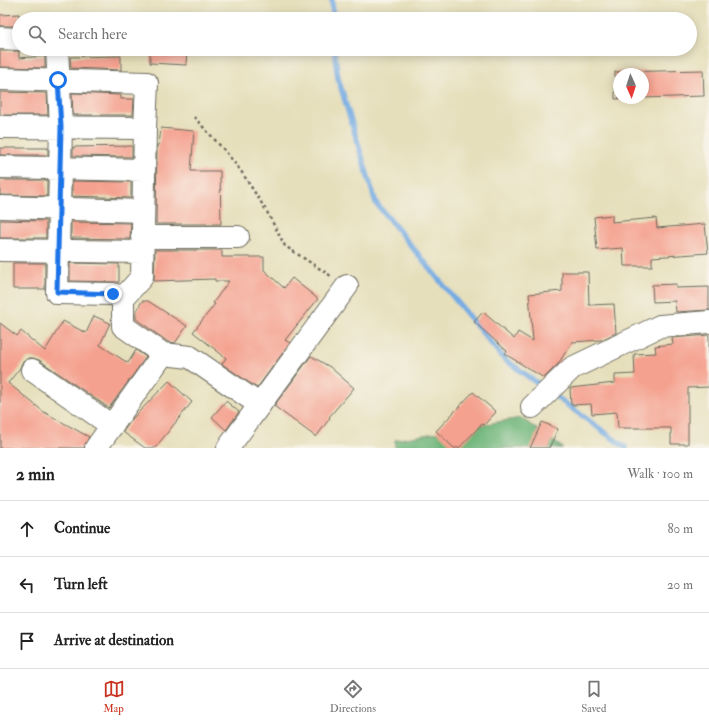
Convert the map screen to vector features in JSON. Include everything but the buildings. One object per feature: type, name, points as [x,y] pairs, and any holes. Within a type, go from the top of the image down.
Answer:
[{"type":"street","points":[[0,38],[12,39]]},
{"type":"street","points":[[57,56],[61,127],[57,292],[113,294],[123,298]]},
{"type":"street","points":[[0,79],[147,83],[142,277],[123,298],[123,326],[163,354],[190,357],[260,406]]},
{"type":"street","points":[[0,127],[145,128]]},
{"type":"street","points":[[0,167],[144,170]]},
{"type":"street","points":[[0,207],[143,211]]},
{"type":"street","points":[[0,250],[58,250],[238,237]]},
{"type":"street","points":[[228,448],[347,286]]},
{"type":"street","points":[[532,407],[572,368],[646,332],[660,326],[709,322]]},
{"type":"street","points":[[96,448],[163,354]]},
{"type":"street","points":[[32,370],[112,426]]},
{"type":"path","points":[[194,117],[241,171],[266,210],[285,246],[347,286]]},
{"type":"green space","points":[[521,418],[563,448],[395,448],[395,440]]},
{"type":"waterway","points":[[332,0],[333,12]]},
{"type":"waterway","points":[[335,56],[338,78],[376,203],[504,359],[544,388]]},
{"type":"waterway","points":[[551,393],[626,448]]},
{"type":"route","points":[[58,80],[61,127],[57,292],[113,294]]}]
